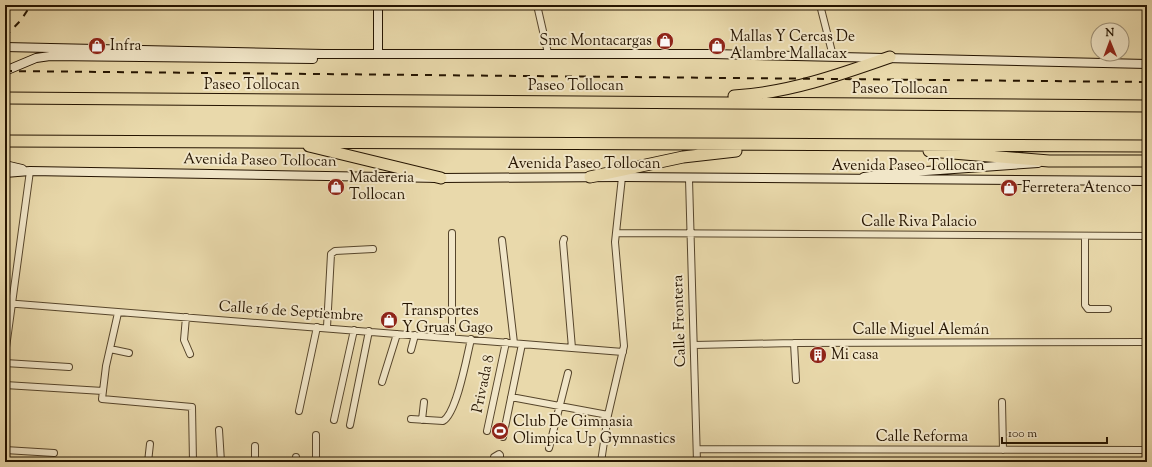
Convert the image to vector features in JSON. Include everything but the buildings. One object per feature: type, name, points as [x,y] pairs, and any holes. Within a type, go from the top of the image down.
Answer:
[{"type":"highway","points":[[624,102],[653,98],[751,95],[775,91],[827,79],[890,57]]},
{"type":"highway","points":[[5,90],[56,98]]},
{"type":"highway","name":"Paseo Tollocan","points":[[5,98],[1147,106]]},
{"type":"highway","points":[[1122,106],[1147,100]]},
{"type":"highway","points":[[5,141],[1147,146]]},
{"type":"highway","points":[[291,142],[441,178]]},
{"type":"highway","points":[[590,178],[683,157],[766,145]]},
{"type":"highway","points":[[892,146],[946,154],[1049,161],[1147,161]]},
{"type":"main road","points":[[378,5],[378,53]]},
{"type":"main road","points":[[5,47],[364,54],[548,53],[833,56],[1147,64]]},
{"type":"main road","points":[[5,71],[36,58],[67,55],[307,59],[340,58],[364,54]]},
{"type":"main road","points":[[1133,64],[1147,61]]},
{"type":"main road","points":[[854,180],[882,174],[1019,166],[1049,161]]},
{"type":"main road","name":"Avenida Paseo Tollocan","points":[[5,166],[30,171]]},
{"type":"main road","name":"Avenida Paseo Tollocan","points":[[5,173],[30,171],[441,178],[622,177],[854,180],[1144,180]]},
{"type":"street","points":[[537,5],[548,53]]},
{"type":"street","points":[[820,5],[833,56]]},
{"type":"street","points":[[5,355],[30,171]]},
{"type":"street","points":[[601,462],[608,415],[623,352],[624,333],[616,265],[616,233],[622,177]]},
{"type":"street","name":"Calle Frontera","points":[[689,179],[697,462]]},
{"type":"street","points":[[452,233],[452,338]]},
{"type":"street","name":"Calle Riva Palacio","points":[[616,233],[1147,236]]},
{"type":"street","points":[[1086,236],[1085,305],[1088,308],[1108,309]]},
{"type":"street","points":[[564,239],[563,242],[572,348]]},
{"type":"street","points":[[502,240],[514,343]]},
{"type":"street","points":[[327,327],[331,254],[335,251],[373,250]]},
{"type":"street","name":"Calle 16 de Septiembre","points":[[5,303],[327,327],[414,336],[471,339],[623,352]]},
{"type":"street","points":[[118,312],[110,349],[103,391],[103,400],[192,406],[192,462]]},
{"type":"street","points":[[186,317],[184,340],[190,354]]},
{"type":"street","points":[[299,411],[317,327]]},
{"type":"street","points":[[334,420],[354,330]]},
{"type":"street","points":[[350,425],[369,331]]},
{"type":"street","points":[[382,382],[397,334]]},
{"type":"street","points":[[411,350],[414,336]]},
{"type":"street","points":[[411,419],[442,421],[449,416],[471,339]]},
{"type":"street","name":"Privada 8","points":[[487,431],[506,342]]},
{"type":"street","name":"Calle Miguel Alemán","points":[[694,345],[794,343],[1147,342]]},
{"type":"street","points":[[794,343],[796,380]]},
{"type":"street","points":[[503,437],[522,344]]},
{"type":"street","points":[[110,349],[129,352]]},
{"type":"street","points":[[5,364],[70,367]]},
{"type":"street","points":[[549,448],[568,373]]},
{"type":"street","points":[[5,385],[103,391]]},
{"type":"street","points":[[512,397],[608,415]]},
{"type":"street","points":[[422,420],[424,402]]},
{"type":"street","points":[[1002,402],[1003,450]]},
{"type":"street","points":[[220,430],[221,462]]},
{"type":"street","points":[[316,435],[316,462]]},
{"type":"street","points":[[148,462],[150,444]]},
{"type":"street","points":[[255,446],[255,462]]},
{"type":"street","name":"Calle Reforma","points":[[697,449],[1147,450]]},
{"type":"street","points":[[5,450],[54,453]]},
{"type":"street","points":[[493,462],[495,455],[500,455],[500,462]]},
{"type":"railway","points":[[5,37],[21,20],[31,5]]},
{"type":"railway","points":[[5,71],[1147,82]]},
{"type":"place","name":"Smc Montacargas","points":[[665,41]]},
{"type":"place","name":"Infra","points":[[97,46]]},
{"type":"place","name":"Mallas Y Cercas De Alambre Mallacax","points":[[717,46]]},
{"type":"place","name":"Madereria Tollocan","points":[[336,187]]},
{"type":"place","name":"Ferretera Atenco","points":[[1009,188]]},
{"type":"place","name":"Transportes Y Gruas Gago","points":[[389,320]]},
{"type":"place","name":"Mi casa","points":[[818,355]]},
{"type":"place","name":"Club De Gimnasia Olimpica Up Gymnastics","points":[[500,431]]}]
